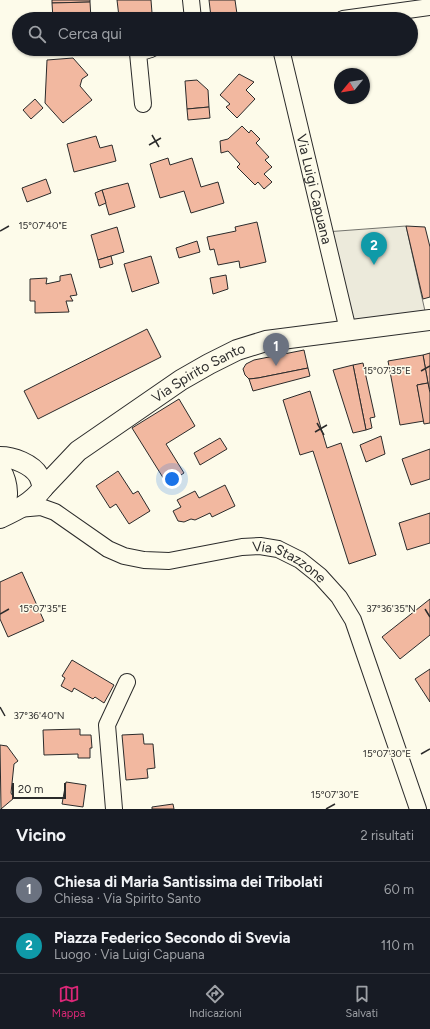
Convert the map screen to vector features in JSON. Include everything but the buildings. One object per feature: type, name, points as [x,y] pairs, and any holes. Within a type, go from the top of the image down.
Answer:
[{"type":"main road","points":[[0,471],[7,492],[2,510],[9,511]]},
{"type":"street","points":[[191,0],[192,12]]},
{"type":"street","points":[[394,12],[430,7]]},
{"type":"street","points":[[138,56],[143,104]]},
{"type":"street","name":"Via Luigi Capuana","points":[[283,56],[348,330]]},
{"type":"street","name":"Via Spirito Santo","points":[[78,451],[181,380],[237,350],[266,341],[430,320]]},
{"type":"street","points":[[30,466],[46,465],[78,451]]},
{"type":"street","points":[[0,518],[9,511],[36,497],[78,451]]},
{"type":"street","points":[[0,458],[5,457],[30,466],[38,475],[44,488]]},
{"type":"street","name":"Via Stazzone","points":[[9,511],[41,507],[55,512],[108,549],[124,556],[144,560],[169,561],[242,547],[260,546],[278,549],[300,560],[320,576],[339,596],[353,620],[418,809]]},
{"type":"street","points":[[114,809],[107,725],[127,682]]},
{"type":"shaded area","points":[[406,226],[427,320],[348,330],[325,232]]},
{"type":"place","name":"Piazza Federico Secondo di Svevia","points":[[374,265]]},
{"type":"place","name":"Chiesa di Maria Santissima dei Tribolati","points":[[276,366]]}]
